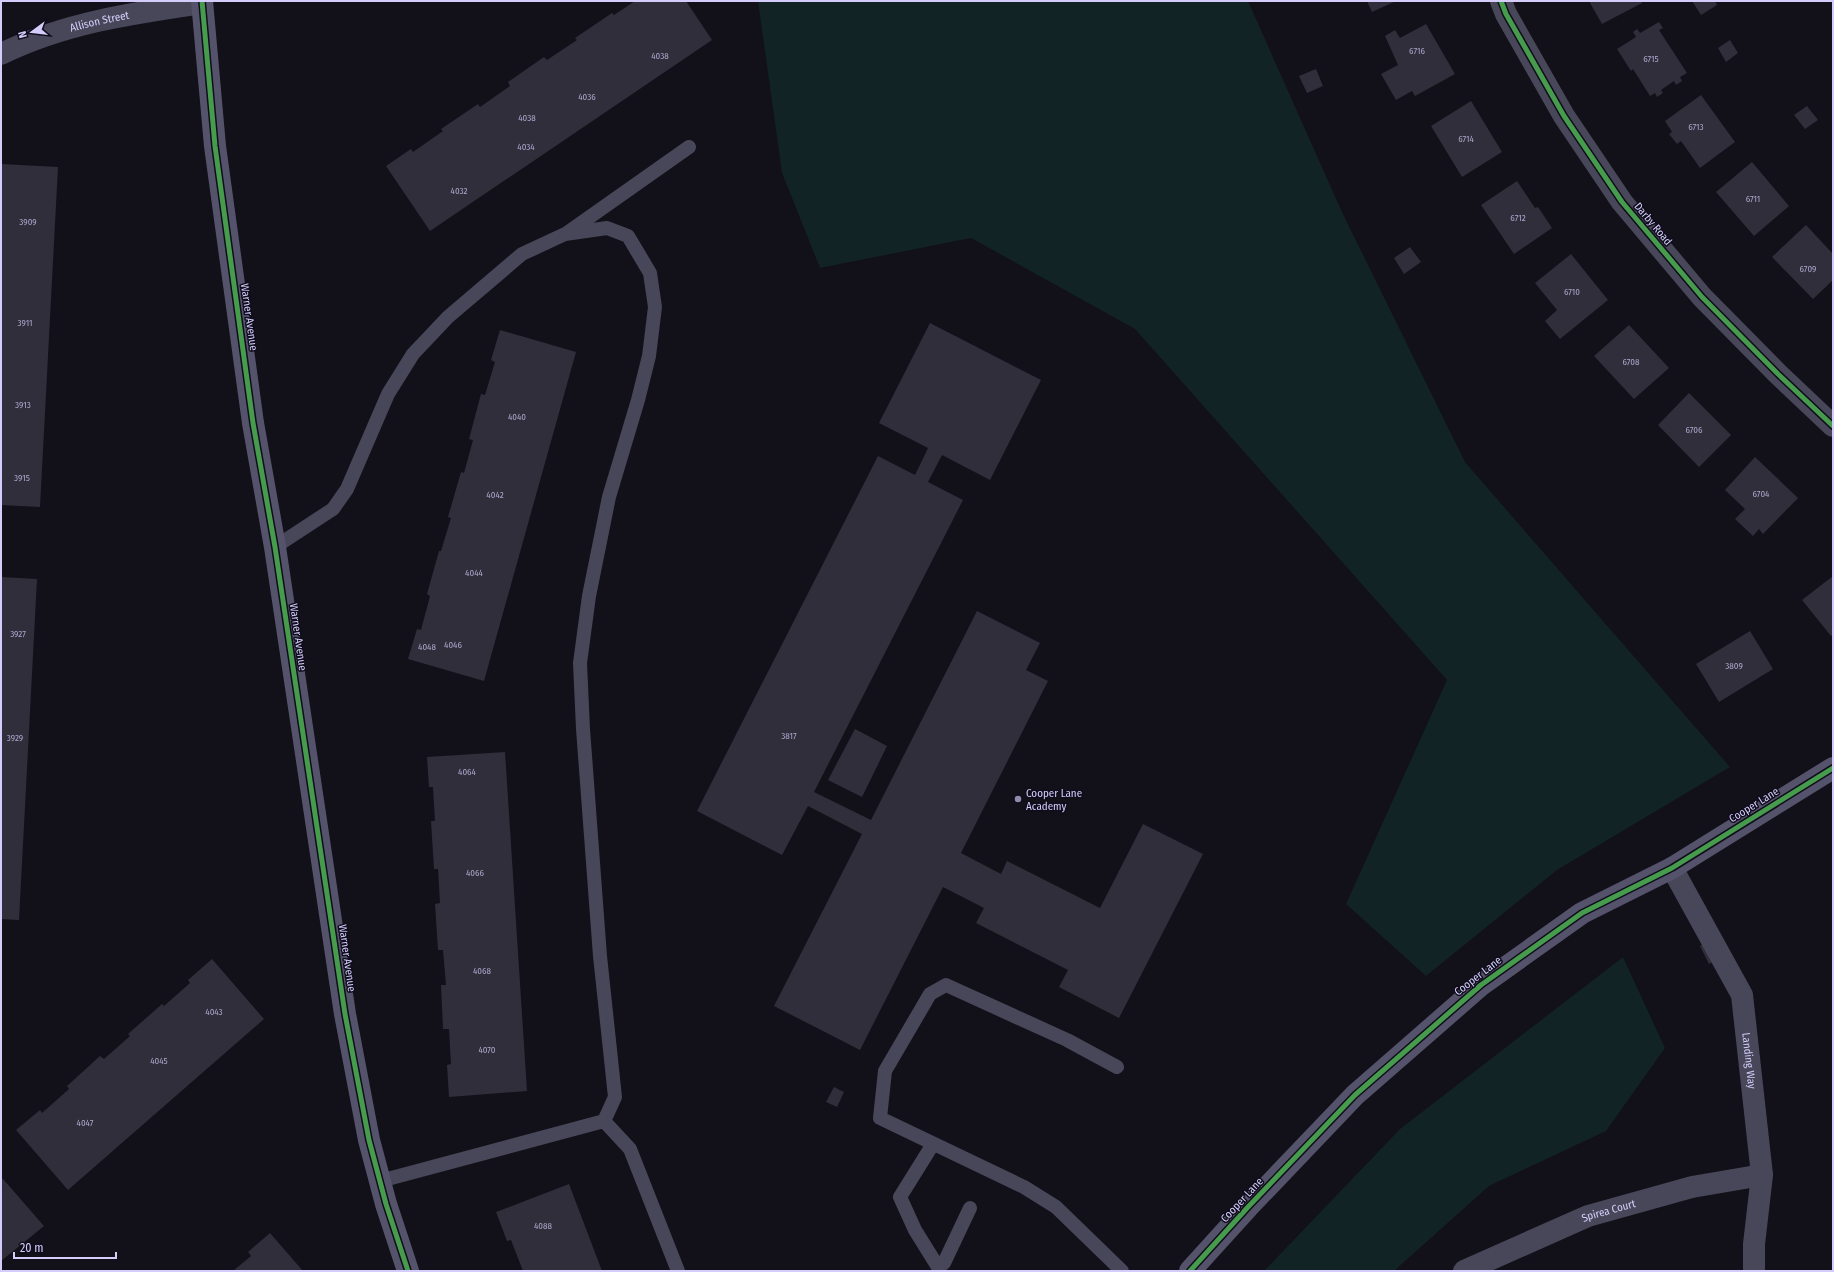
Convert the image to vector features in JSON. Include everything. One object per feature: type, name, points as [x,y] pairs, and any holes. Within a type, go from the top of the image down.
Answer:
[{"type":"street","name":"Darby Road","points":[[1501,1],[1506,14],[1564,116],[1622,202],[1702,297],[1778,374],[1833,426]]},
{"type":"street","name":"Allison Street","points":[[1,54],[65,28],[131,13],[202,2]]},
{"type":"street","name":"Warner Avenue","points":[[202,2],[216,146],[253,423],[275,547],[346,1014],[369,1140],[408,1271]]},
{"type":"street","name":"Cooper Lane","points":[[1190,1271],[1248,1207],[1355,1095],[1481,984],[1582,913],[1672,868],[1833,768]]},
{"type":"street","name":"Landing Way","points":[[1672,868],[1742,995],[1762,1175],[1754,1244],[1754,1271]]},
{"type":"street","name":"Spirea Court","points":[[1464,1271],[1588,1216],[1692,1187],[1762,1175]]},
{"type":"lane","points":[[275,547],[333,509],[347,489],[388,394],[418,349],[448,317],[522,254],[565,234],[689,147]]},
{"type":"lane","points":[[565,234],[607,228],[628,236],[650,272],[655,307],[649,356],[638,400],[609,497],[589,596],[580,663],[583,729],[600,956],[615,1097],[604,1121]]},
{"type":"lane","points":[[1116,1067],[1067,1040],[946,986],[930,994],[885,1071],[880,1118],[1024,1187],[1056,1207],[1122,1271]]},
{"type":"lane","points":[[380,1181],[604,1121]]},
{"type":"lane","points":[[604,1121],[630,1149],[678,1271]]},
{"type":"lane","points":[[933,1144],[900,1197],[915,1230],[938,1267],[944,1263],[970,1208]]},
{"type":"shaded area","points":[[758,1],[1248,1],[1342,212],[1465,462],[1730,767],[1557,870],[1426,976],[1346,904],[1447,680],[1135,329],[971,238],[820,268],[782,173]]},
{"type":"shaded area","points":[[1623,957],[1665,1048],[1606,1131],[1489,1186],[1394,1271],[1264,1271],[1400,1129]]},
{"type":"building","points":[[635,1],[686,1],[712,40],[430,231],[386,166],[411,149],[413,152],[443,131],[441,129],[478,104],[480,107],[510,86],[508,82],[544,57],[547,60],[577,40],[575,38],[612,13],[614,15]]},
{"type":"building","points":[[1367,1],[1396,1],[1372,12]]},
{"type":"building","points":[[1589,1],[1641,1],[1642,3],[1602,24]]},
{"type":"building","points":[[1692,1],[1715,1],[1717,5],[1701,15]]},
{"type":"building","points":[[1659,22],[1663,28],[1659,30],[1687,73],[1680,77],[1682,81],[1676,85],[1674,81],[1661,90],[1663,93],[1657,97],[1655,93],[1650,96],[1633,69],[1631,71],[1617,49],[1636,37],[1633,32],[1637,29],[1640,33]]},
{"type":"building","points":[[1426,24],[1455,74],[1415,96],[1412,91],[1396,100],[1381,74],[1398,65],[1385,36],[1395,30],[1400,38]]},
{"type":"building","points":[[1730,40],[1738,53],[1726,62],[1718,48]]},
{"type":"building","points":[[1316,69],[1323,86],[1307,93],[1299,76]]},
{"type":"building","points":[[1701,95],[1735,142],[1700,168],[1681,141],[1677,144],[1669,134],[1672,132],[1665,121]]},
{"type":"building","points":[[1471,101],[1502,152],[1462,177],[1431,126]]},
{"type":"building","points":[[1807,106],[1818,120],[1805,129],[1794,115]]},
{"type":"building","points":[[1752,162],[1789,206],[1754,236],[1716,192]]},
{"type":"building","points":[[1,164],[58,167],[40,507],[1,505]]},
{"type":"building","points":[[1517,181],[1535,208],[1538,207],[1552,228],[1514,254],[1481,205]]},
{"type":"building","points":[[1806,225],[1833,254],[1833,280],[1813,299],[1772,257]]},
{"type":"building","points":[[1410,247],[1421,262],[1404,274],[1394,258]]},
{"type":"building","points":[[1571,254],[1608,300],[1560,339],[1545,321],[1557,310],[1535,283]]},
{"type":"building","points":[[930,323],[1041,380],[990,480],[942,455],[928,482],[963,500],[814,792],[871,820],[977,611],[1040,643],[1026,670],[1048,681],[961,853],[1001,874],[1007,861],[1100,908],[1143,824],[1203,854],[1119,1018],[1059,987],[1068,970],[976,923],[984,908],[943,887],[860,1050],[774,1006],[862,834],[808,806],[782,855],[697,811],[878,456],[915,475],[928,448],[879,423]]},
{"type":"building","points":[[1629,325],[1669,368],[1634,399],[1594,356]]},
{"type":"building","points":[[500,330],[576,352],[484,681],[408,659],[417,629],[421,630],[430,596],[427,594],[439,551],[441,551],[451,518],[448,517],[461,472],[464,473],[473,440],[469,439],[481,394],[485,395],[495,362],[491,360]]},
{"type":"building","points":[[1689,393],[1731,435],[1699,467],[1658,425]]},
{"type":"building","points":[[1755,457],[1798,498],[1763,534],[1759,529],[1753,536],[1735,519],[1745,509],[1725,490]]},
{"type":"building","points":[[1833,576],[1833,634],[1831,636],[1802,600]]},
{"type":"building","points":[[1,577],[37,579],[19,920],[1,919]]},
{"type":"building","points":[[1750,631],[1773,669],[1719,702],[1696,664]]},
{"type":"building","points":[[855,729],[887,746],[862,797],[828,780]]},
{"type":"building","points":[[505,752],[527,1091],[449,1097],[447,1065],[451,1064],[449,1029],[443,1029],[441,985],[446,985],[443,950],[438,950],[435,904],[440,903],[438,869],[434,869],[431,821],[435,821],[433,787],[429,787],[427,757]]},
{"type":"building","points":[[1709,941],[1719,958],[1709,964],[1700,946]]},
{"type":"building","points":[[212,959],[264,1019],[68,1190],[16,1130],[40,1110],[42,1113],[69,1089],[67,1086],[100,1056],[104,1059],[130,1036],[128,1034],[162,1004],[164,1006],[190,983],[188,980]]},
{"type":"building","points":[[834,1087],[844,1092],[837,1107],[826,1102]]},
{"type":"building","points":[[3,1179],[44,1226],[1,1261],[1,1180]]},
{"type":"building","points":[[569,1184],[602,1271],[523,1271],[511,1240],[507,1241],[496,1212]]},
{"type":"building","points":[[270,1233],[303,1271],[233,1271],[251,1256],[248,1252]]},
{"type":"cycle path","points":[[202,1],[215,146],[253,423],[275,547],[345,1014],[369,1140],[386,1204],[408,1271]]},
{"type":"cycle path","points":[[1501,1],[1506,14],[1564,116],[1622,202],[1702,297],[1778,374],[1833,426]]},
{"type":"cycle path","points":[[1190,1271],[1248,1207],[1355,1095],[1481,985],[1582,913],[1672,868],[1833,768]]},
{"type":"place","name":"Cooper Lane Academy","points":[[1018,799]]}]
